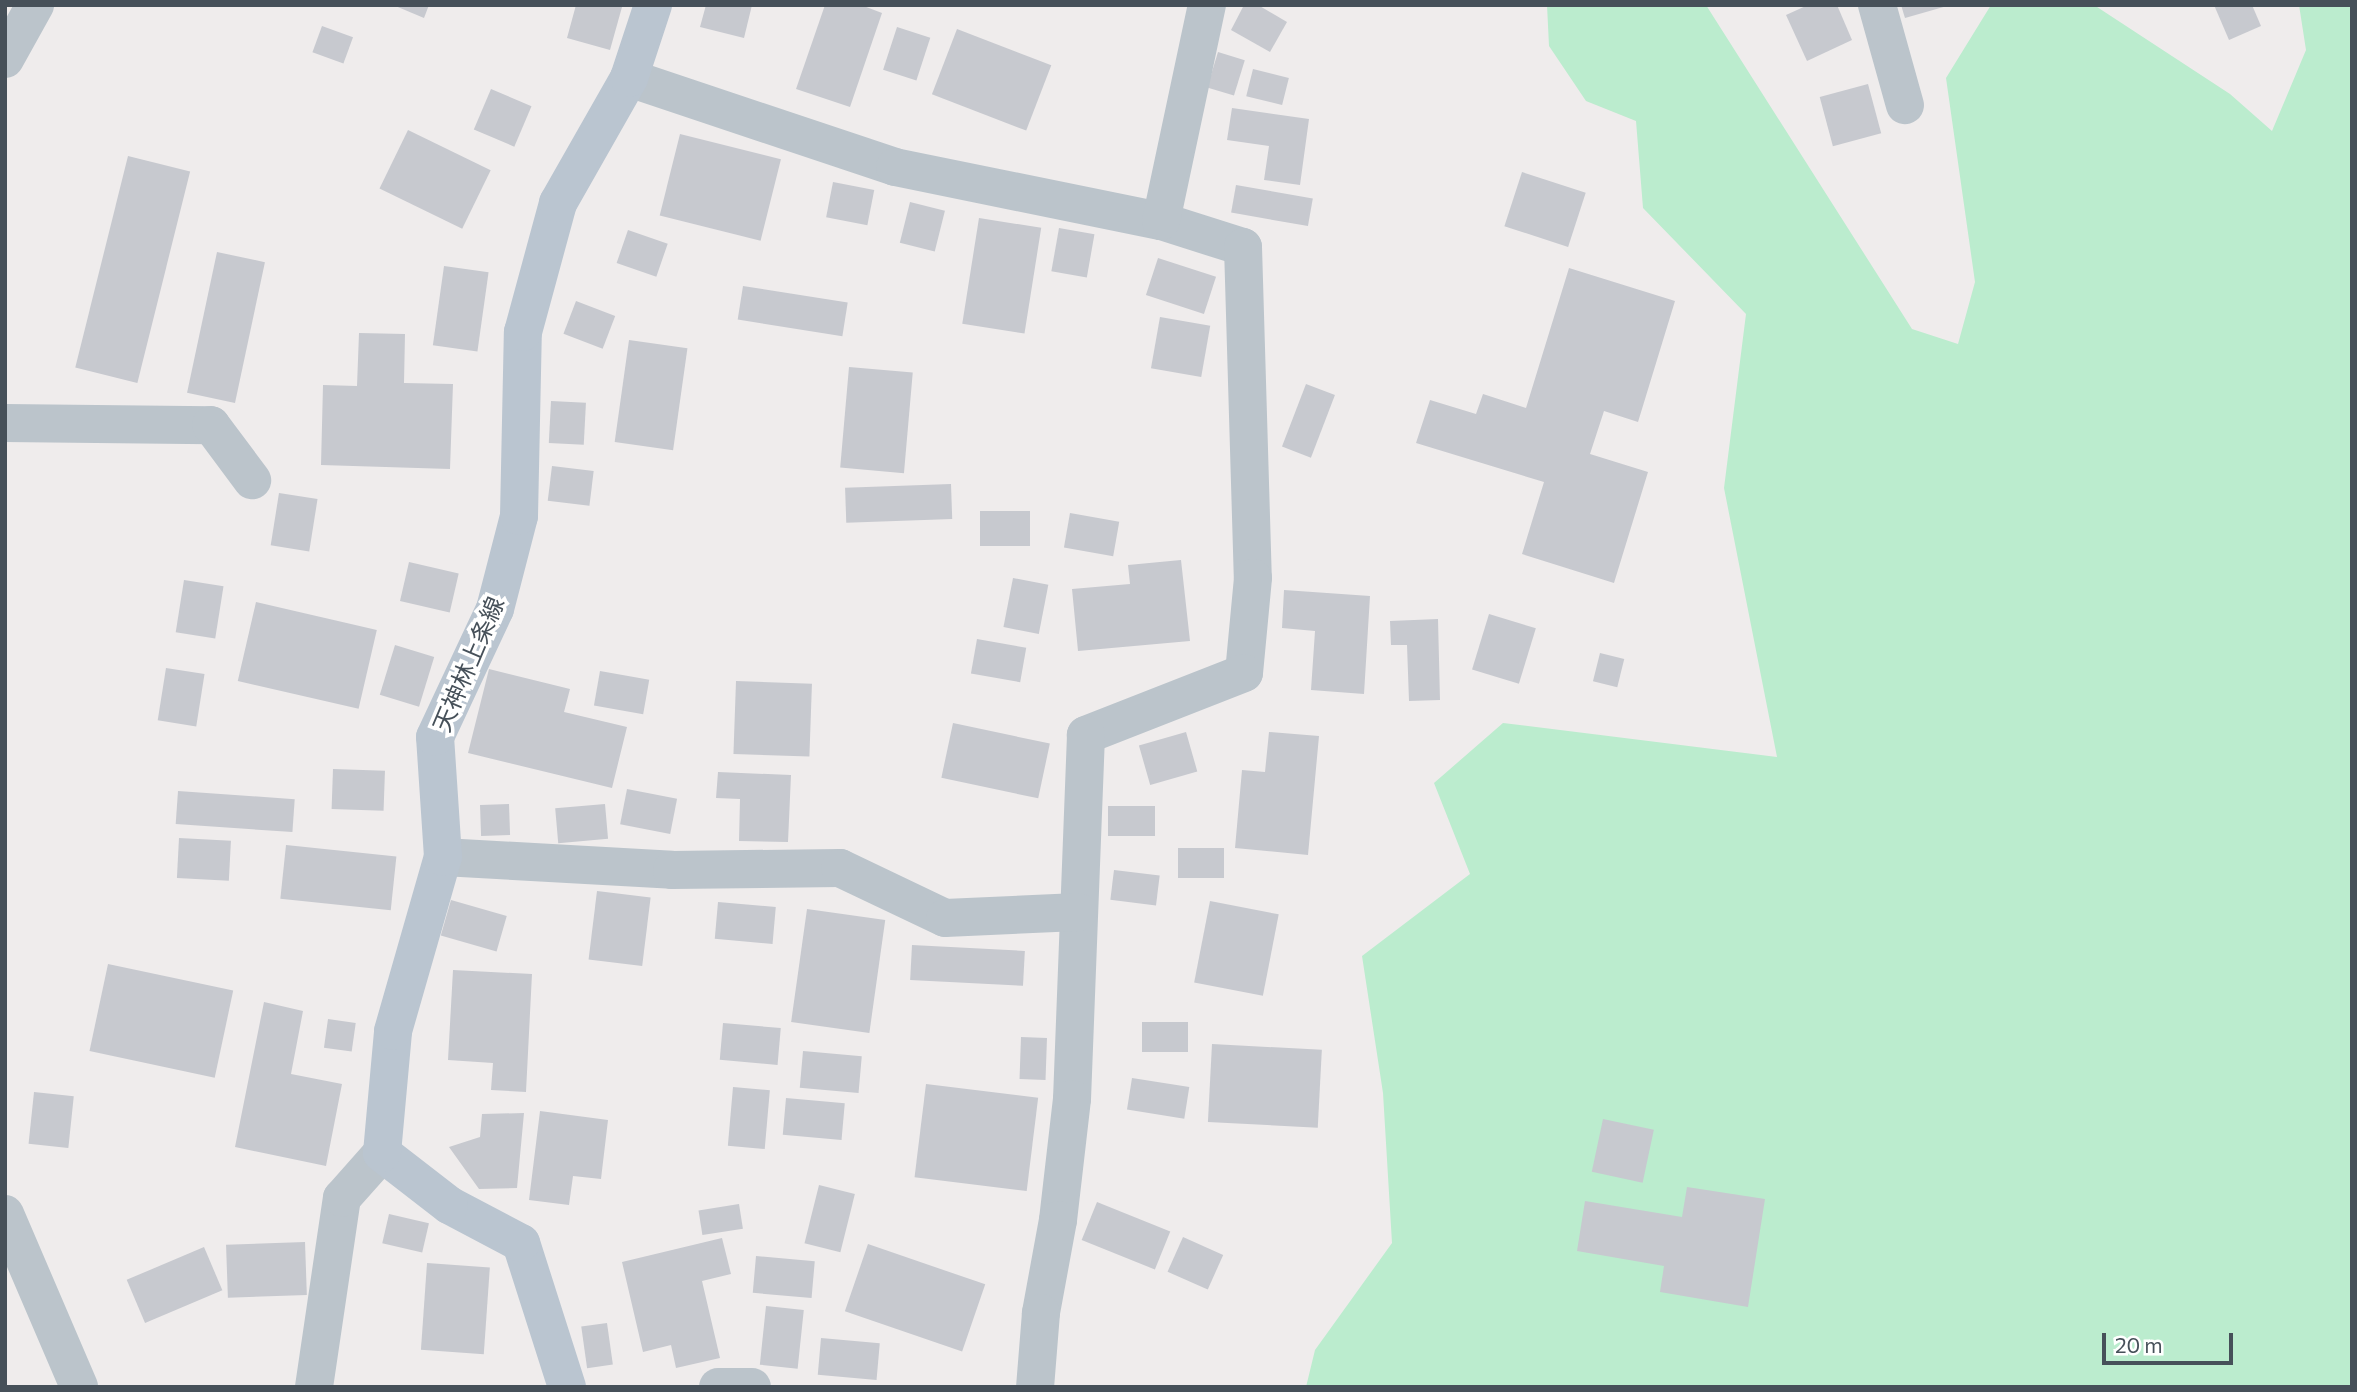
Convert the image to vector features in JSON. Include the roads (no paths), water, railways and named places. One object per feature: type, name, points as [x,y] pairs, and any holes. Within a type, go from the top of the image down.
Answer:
[{"type":"main road","name":"天神林上条線","points":[[382,1153],[393,1031],[443,858],[435,737],[495,609],[519,516],[523,332],[558,203],[629,78],[653,5]]},
{"type":"main road","points":[[382,1153],[449,1205],[521,1243],[567,1387]]},
{"type":"street","points":[[5,59],[35,5]]},
{"type":"street","points":[[1161,221],[1207,5]]},
{"type":"street","points":[[1877,5],[1905,106]]},
{"type":"street","points":[[629,78],[895,167],[1161,221],[1243,247],[1253,578],[1244,673],[1086,735],[1072,1098],[1058,1220],[1041,1313],[1035,1387]]},
{"type":"street","points":[[5,424],[211,425],[252,480]]},
{"type":"street","points":[[443,858],[672,870],[840,869],[945,918],[1078,912]]},
{"type":"street","points":[[314,1387],[342,1198],[382,1153]]},
{"type":"street","points":[[5,1214],[79,1387]]},
{"type":"street","points":[[718,1387],[752,1387]]}]
